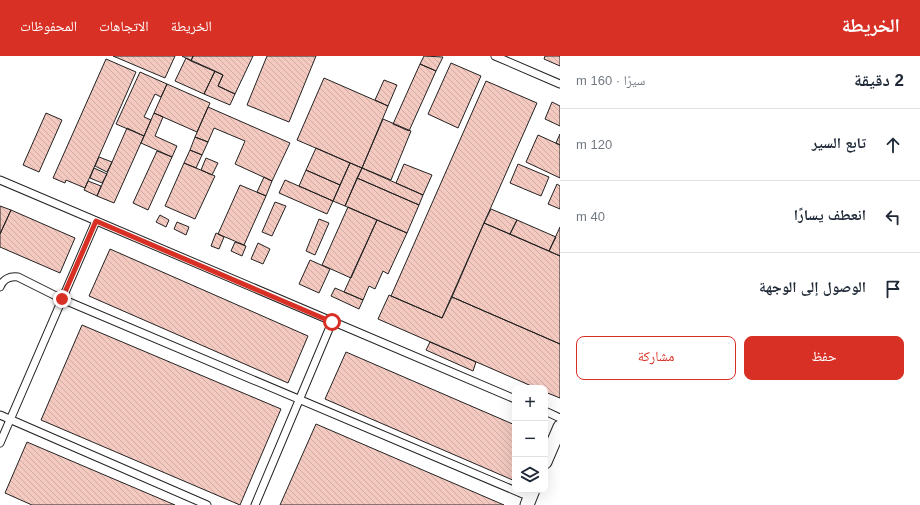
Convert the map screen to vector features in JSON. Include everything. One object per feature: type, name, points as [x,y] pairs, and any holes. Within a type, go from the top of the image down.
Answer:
[{"type":"street","points":[[547,457],[560,427]]},
{"type":"lane","points":[[495,56],[560,84]]},
{"type":"lane","points":[[0,180],[512,398]]},
{"type":"lane","points":[[0,443],[96,221]]},
{"type":"lane","points":[[0,287],[5,280],[18,277],[62,299],[530,497]]},
{"type":"lane","points":[[255,505],[332,322]]},
{"type":"lane","points":[[548,413],[560,418]]},
{"type":"lane","points":[[0,415],[207,505]]},
{"type":"building","points":[[113,56],[175,56],[165,78]]},
{"type":"building","points":[[182,56],[193,56],[191,61]]},
{"type":"building","points":[[193,56],[253,56],[235,94],[218,86],[223,75],[191,61]]},
{"type":"building","points":[[267,56],[316,56],[289,122],[247,105]]},
{"type":"building","points":[[424,56],[443,57],[436,71],[420,64]]},
{"type":"building","points":[[545,56],[560,56],[560,66],[544,59]]},
{"type":"building","points":[[186,58],[215,71],[204,94],[175,81]]},
{"type":"building","points":[[106,59],[136,72],[85,188],[66,180],[65,183],[53,178]]},
{"type":"building","points":[[451,63],[481,76],[458,128],[428,114]]},
{"type":"building","points":[[420,64],[436,71],[409,131],[393,124]]},
{"type":"building","points":[[215,71],[223,75],[218,86],[235,94],[230,105],[204,94]]},
{"type":"building","points":[[140,72],[167,84],[161,97],[155,94],[144,117],[151,120],[144,136],[116,124]]},
{"type":"building","points":[[324,78],[388,106],[362,168],[297,140]]},
{"type":"building","points":[[384,80],[397,85],[388,106],[375,100]]},
{"type":"building","points":[[486,81],[537,103],[442,318],[391,296]]},
{"type":"building","points":[[167,84],[210,103],[197,132],[154,113]]},
{"type":"building","points":[[552,102],[560,106],[560,126],[545,119]]},
{"type":"building","points":[[208,107],[290,143],[272,181],[235,164],[245,141],[214,128],[208,142],[195,137]]},
{"type":"building","points":[[46,113],[62,120],[39,172],[23,165]]},
{"type":"building","points":[[154,113],[163,117],[155,136],[177,146],[172,157],[141,143]]},
{"type":"building","points":[[383,119],[411,131],[391,180],[362,168]]},
{"type":"building","points":[[127,128],[144,136],[114,203],[97,196]]},
{"type":"building","points":[[560,134],[560,145],[556,143]]},
{"type":"building","points":[[538,135],[560,145],[560,178],[526,162]]},
{"type":"building","points":[[195,137],[208,142],[202,155],[190,150]]},
{"type":"building","points":[[316,148],[350,163],[340,185],[306,170]]},
{"type":"building","points":[[190,150],[202,155],[196,168],[184,163]]},
{"type":"building","points":[[157,151],[172,157],[148,210],[133,203]]},
{"type":"building","points":[[99,157],[112,162],[107,172],[95,166]]},
{"type":"building","points":[[206,158],[218,163],[212,175],[201,170]]},
{"type":"building","points":[[184,163],[215,176],[195,219],[165,206]]},
{"type":"building","points":[[350,163],[362,168],[345,206],[333,201]]},
{"type":"building","points":[[404,164],[432,175],[423,195],[396,183]]},
{"type":"building","points":[[518,164],[549,177],[541,196],[510,183]]},
{"type":"building","points":[[94,168],[107,174],[102,183],[90,178]]},
{"type":"building","points":[[362,168],[423,195],[419,205],[357,178]]},
{"type":"building","points":[[306,170],[340,185],[333,201],[299,186]]},
{"type":"building","points":[[264,177],[272,181],[266,196],[257,192]]},
{"type":"building","points":[[357,178],[419,205],[407,233],[345,206]]},
{"type":"building","points":[[285,180],[333,201],[327,214],[279,193]]},
{"type":"building","points":[[88,181],[101,186],[97,196],[84,190]]},
{"type":"building","points":[[557,184],[560,186],[560,209],[548,204]]},
{"type":"building","points":[[240,185],[266,196],[244,245],[218,234]]},
{"type":"building","points":[[275,202],[286,206],[272,236],[262,232]]},
{"type":"building","points":[[0,206],[11,210],[0,234]]},
{"type":"building","points":[[348,207],[377,220],[351,278],[322,265]]},
{"type":"building","points":[[491,209],[517,220],[510,234],[484,223]]},
{"type":"building","points":[[11,210],[75,238],[60,273],[0,247],[0,234]]},
{"type":"building","points":[[160,215],[169,220],[166,227],[156,222]]},
{"type":"building","points":[[319,219],[329,223],[315,255],[306,251]]},
{"type":"building","points":[[377,220],[407,233],[388,274],[383,271],[375,289],[369,286],[363,300],[344,292]]},
{"type":"building","points":[[517,220],[556,237],[549,251],[510,234]]},
{"type":"building","points":[[177,222],[189,227],[186,235],[174,229]]},
{"type":"building","points":[[484,223],[560,256],[560,344],[452,297]]},
{"type":"building","points":[[560,227],[560,256],[549,251]]},
{"type":"building","points":[[216,233],[224,237],[219,249],[211,246]]},
{"type":"building","points":[[235,242],[246,246],[242,256],[231,251]]},
{"type":"building","points":[[258,243],[270,249],[263,264],[251,259]]},
{"type":"building","points":[[110,249],[308,336],[288,383],[89,296]]},
{"type":"building","points":[[310,260],[330,269],[319,293],[299,284]]},
{"type":"building","points":[[335,288],[363,300],[359,309],[331,296]]},
{"type":"building","points":[[389,295],[442,318],[452,297],[560,344],[560,398],[548,393],[548,385],[529,385],[378,319]]},
{"type":"building","points":[[82,325],[281,409],[240,505],[41,420]]},
{"type":"building","points":[[430,342],[476,362],[473,371],[426,350]]},
{"type":"building","points":[[346,352],[512,424],[512,480],[325,399]]},
{"type":"building","points":[[316,424],[504,505],[280,505]]},
{"type":"building","points":[[27,442],[175,505],[32,505],[5,493]]},
{"type":"route","points":[[62,299],[96,221],[332,322]]}]
